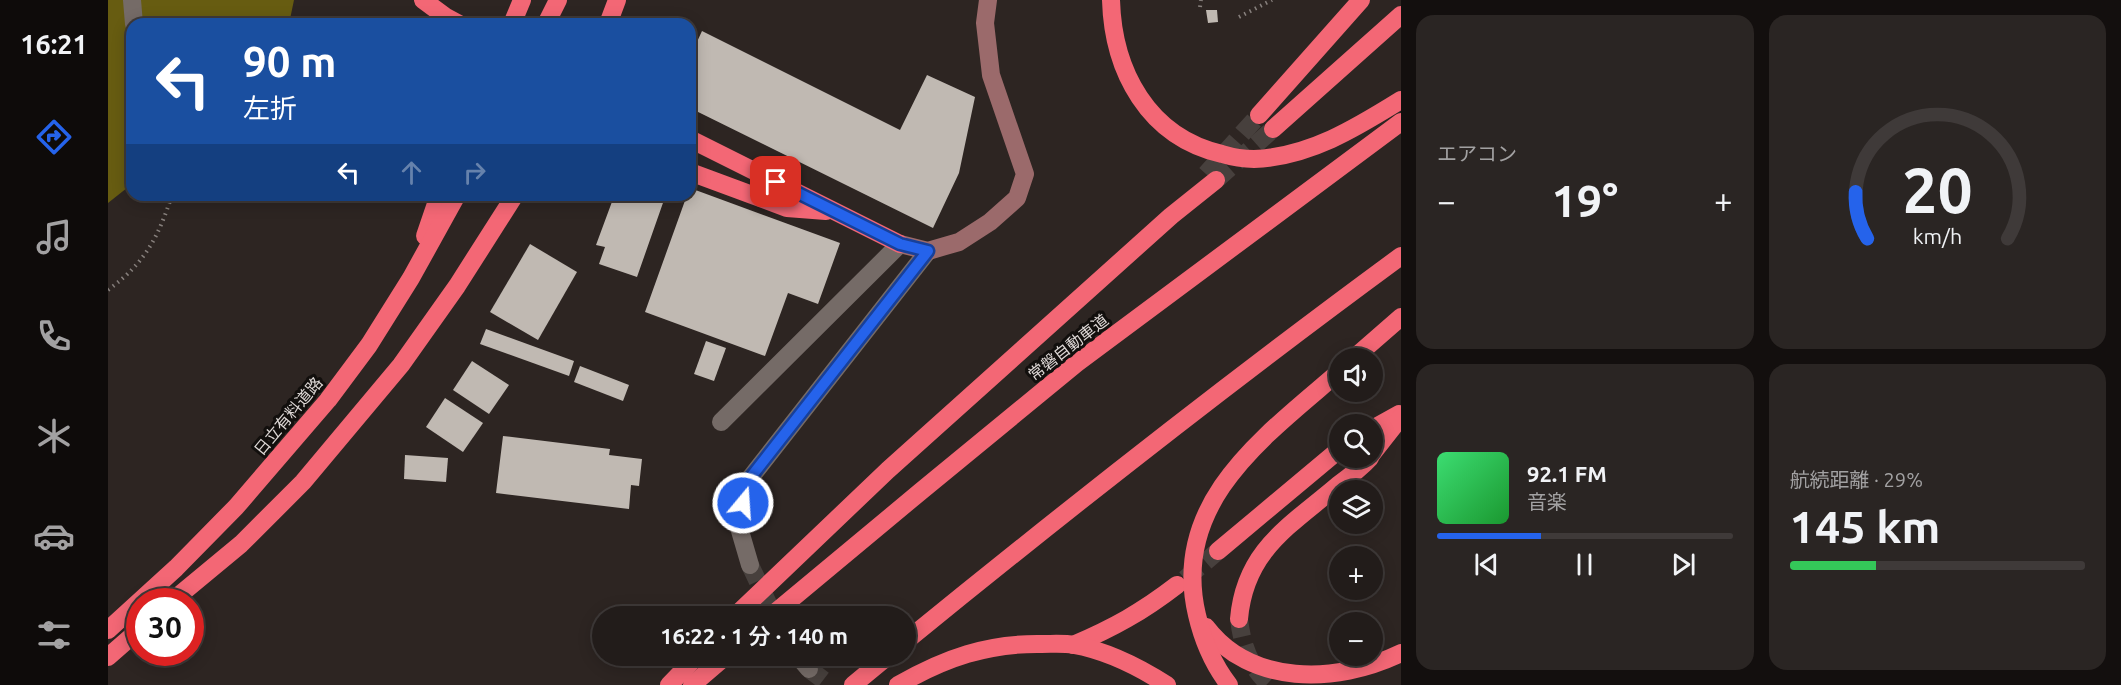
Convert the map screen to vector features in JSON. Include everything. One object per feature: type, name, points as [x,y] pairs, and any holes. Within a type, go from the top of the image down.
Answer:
[{"type":"highway","points":[[423,0],[448,18]]},
{"type":"highway","points":[[514,18],[522,0]]},
{"type":"highway","points":[[549,18],[558,0]]},
{"type":"highway","points":[[610,18],[617,0]]},
{"type":"highway","points":[[1111,0],[1111,20],[1116,43],[1125,71],[1137,93],[1151,113],[1167,129],[1184,141],[1207,151],[1252,159],[1312,148],[1344,134],[1401,100]]},
{"type":"highway","points":[[1259,115],[1361,0]]},
{"type":"highway","points":[[1273,129],[1401,15]]},
{"type":"highway","name":"常磐自動車道","points":[[783,606],[1077,363],[1401,122]]},
{"type":"highway","points":[[696,142],[900,244]]},
{"type":"highway","points":[[696,174],[787,208],[837,212]]},
{"type":"highway","points":[[745,606],[888,470],[1172,216],[1211,177]]},
{"type":"highway","points":[[411,278],[437,201]]},
{"type":"highway","name":"日立有料道路","points":[[108,630],[176,568],[236,507],[328,400],[369,345],[411,278],[454,201]]},
{"type":"highway","points":[[188,588],[240,544],[303,482],[401,364],[457,286],[511,201]]},
{"type":"highway","points":[[916,633],[1068,509],[1265,357],[1401,256]]},
{"type":"highway","points":[[1366,348],[1401,318]]},
{"type":"highway","points":[[1228,685],[1209,653],[1194,604],[1193,557],[1198,534],[1215,494],[1246,456],[1329,381]]},
{"type":"highway","points":[[1383,424],[1401,415]]},
{"type":"highway","points":[[1383,439],[1401,415]]},
{"type":"highway","points":[[1218,551],[1329,458]]},
{"type":"highway","points":[[1239,619],[1247,579],[1258,558],[1285,530],[1358,468]]},
{"type":"highway","points":[[1073,645],[1128,619],[1177,585]]},
{"type":"highway","points":[[1194,604],[1213,639],[1226,654],[1241,665],[1263,675],[1283,680],[1333,680],[1359,673],[1401,653]]},
{"type":"highway","points":[[108,657],[126,641]]},
{"type":"highway","points":[[898,685],[956,657],[984,648],[1016,644],[1073,645],[1099,651],[1128,663],[1167,685]]},
{"type":"highway","points":[[669,685],[687,666]]},
{"type":"highway","points":[[692,685],[714,666]]},
{"type":"highway","points":[[853,685],[876,666]]},
{"type":"street","points":[[132,0],[134,18]]},
{"type":"street","points":[[721,422],[900,244],[928,251],[959,242],[990,222],[1017,198],[1025,174],[991,75],[986,23],[988,0]]},
{"type":"street","points":[[750,565],[738,525],[747,482],[928,251]]},
{"type":"path","points":[[1200,8],[1201,0]]},
{"type":"path","points":[[1239,17],[1272,0]]},
{"type":"path","points":[[108,290],[121,281],[143,258],[160,230],[170,201]]},
{"type":"shaded area","points":[[108,0],[294,0],[290,18],[126,18],[126,189],[108,203]]},
{"type":"building","points":[[1206,10],[1217,10],[1218,22],[1208,23]]},
{"type":"building","points":[[702,31],[900,130],[927,75],[975,97],[959,173],[933,228],[696,111],[696,44]]},
{"type":"building","points":[[696,190],[840,243],[818,304],[788,293],[765,356],[645,312],[685,201],[696,201]]},
{"type":"building","points":[[612,201],[664,201],[637,277],[599,264],[605,247],[596,245]]},
{"type":"building","points":[[530,244],[577,272],[538,340],[490,312]]},
{"type":"building","points":[[486,329],[574,361],[569,376],[480,344]]},
{"type":"building","points":[[706,341],[726,348],[714,381],[694,374]]},
{"type":"building","points":[[472,361],[509,385],[489,414],[453,390]]},
{"type":"building","points":[[580,366],[629,385],[623,401],[574,382]]},
{"type":"building","points":[[445,398],[483,423],[463,452],[426,427]]},
{"type":"building","points":[[503,436],[610,449],[609,455],[642,459],[639,486],[631,485],[629,509],[496,493]]},
{"type":"building","points":[[405,455],[448,458],[446,482],[404,479]]},
{"type":"tunnel","points":[[1206,174],[1259,115]]},
{"type":"tunnel","points":[[1216,180],[1273,129]]},
{"type":"tunnel","points":[[1185,579],[1218,551]]},
{"type":"tunnel","points":[[750,565],[769,606]]},
{"type":"tunnel","points":[[1239,619],[1242,638],[1252,664],[1270,685]]},
{"type":"tunnel","points":[[809,669],[830,685]]},
{"type":"route","points":[[743,503],[747,482],[928,251],[900,244],[776,182]]}]
